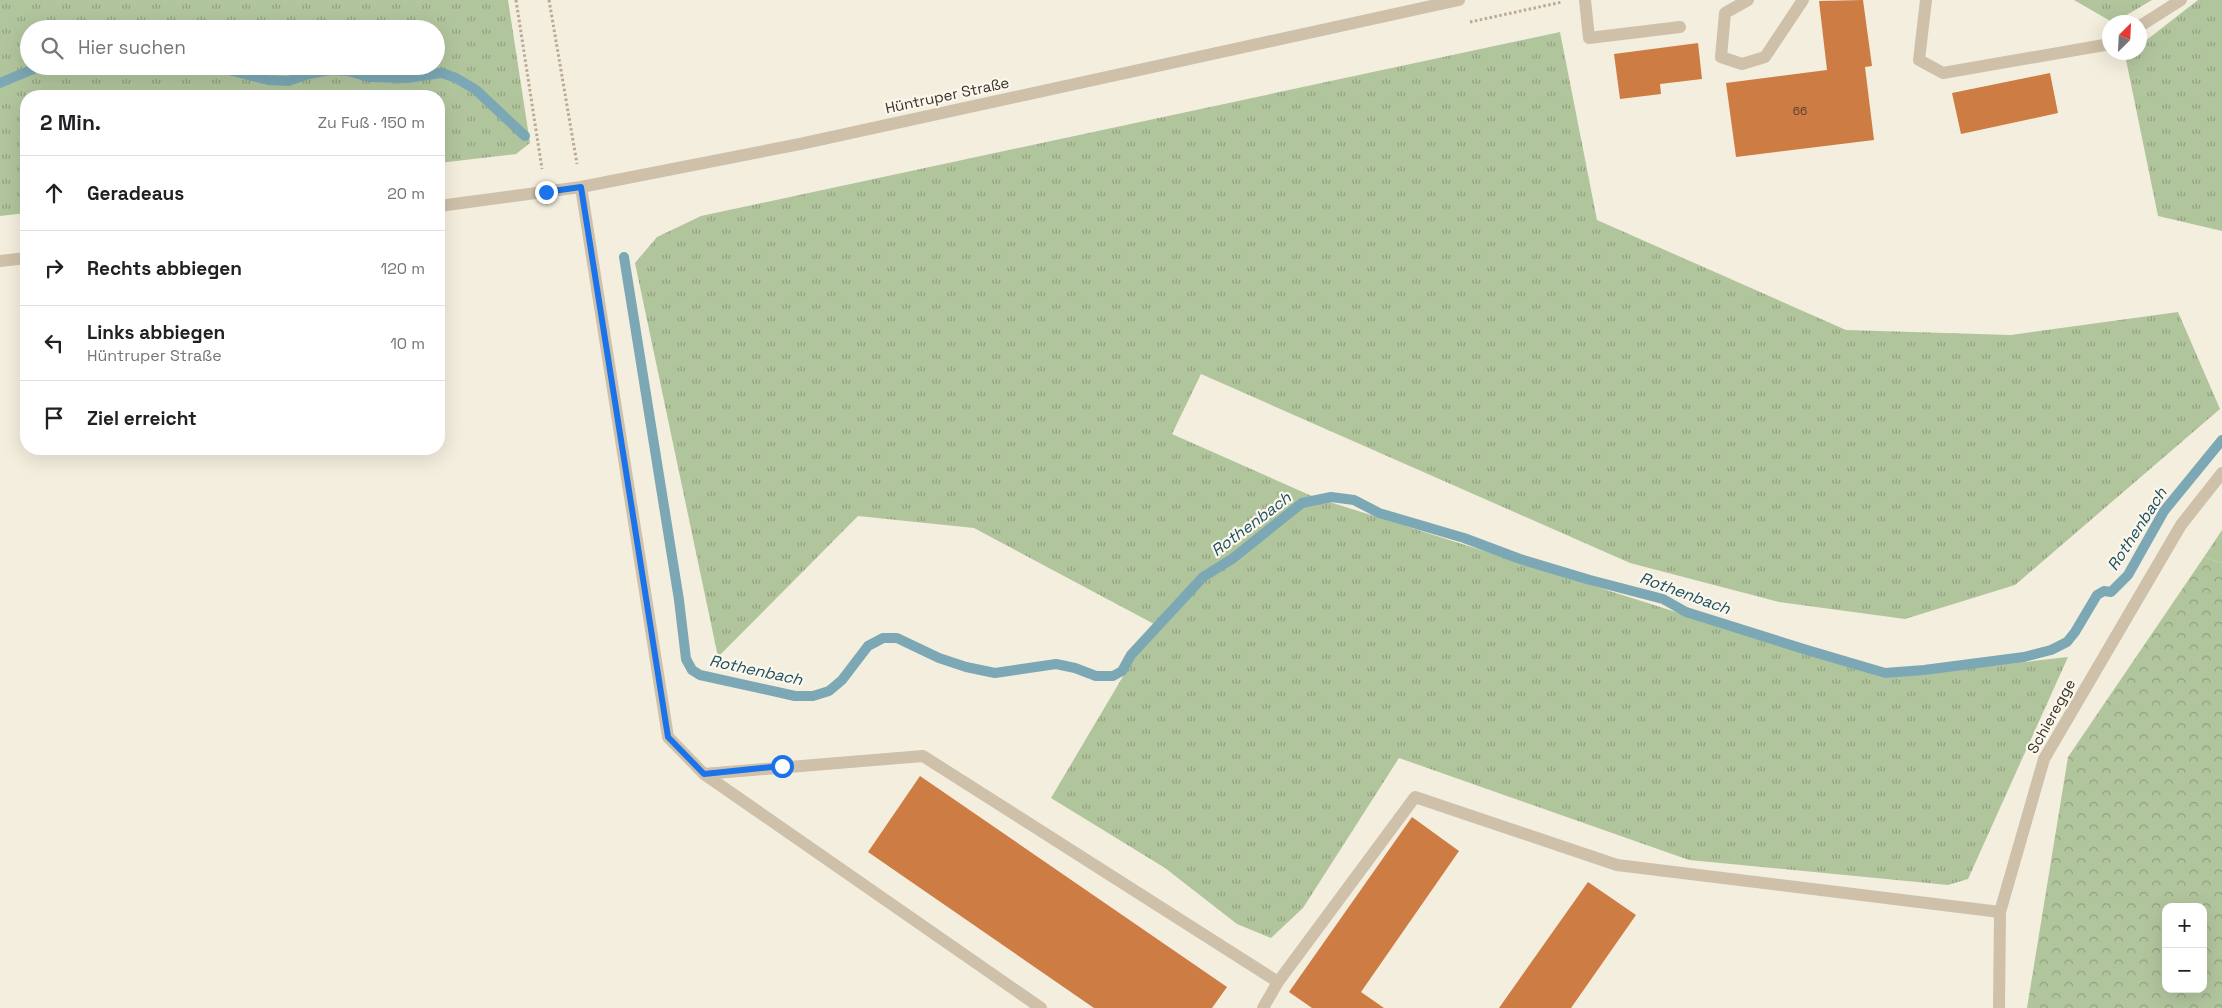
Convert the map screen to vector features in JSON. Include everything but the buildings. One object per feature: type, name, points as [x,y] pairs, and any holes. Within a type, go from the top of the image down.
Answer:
[{"type":"street","name":"Hüntruper Straße","points":[[445,205],[581,187],[800,144],[1459,0]]},
{"type":"street","points":[[1585,0],[1589,38],[1680,27]]},
{"type":"street","points":[[1748,0],[1725,13],[1721,56],[1742,64],[1765,57],[1803,0]]},
{"type":"street","points":[[1926,0],[1919,60],[1943,73],[2102,45]]},
{"type":"street","points":[[2147,22],[2181,0]]},
{"type":"street","points":[[581,187],[668,737],[704,774],[1041,1008]]},
{"type":"street","points":[[0,261],[20,259]]},
{"type":"street","name":"Schieregge","points":[[1999,1008],[2000,912],[2044,759],[2181,524],[2222,473]]},
{"type":"street","points":[[704,774],[924,756],[1278,982]]},
{"type":"street","points":[[1263,1008],[1278,982],[1415,797],[1617,865],[2000,912]]},
{"type":"path","points":[[516,0],[546,192]]},
{"type":"path","points":[[549,0],[581,187]]},
{"type":"green space","points":[[0,0],[508,0],[530,143],[516,154],[445,162],[445,90],[20,90],[20,214],[0,216]]},
{"type":"green space","points":[[2074,0],[2152,0],[2127,15],[2102,16]]},
{"type":"green space","points":[[2198,0],[2222,0],[2222,231],[2158,216],[2126,60],[2147,60],[2147,40]]},
{"type":"green space","points":[[1560,32],[1597,220],[1846,330],[2011,335],[2178,312],[2220,409],[2015,585],[1905,619],[1779,602],[1630,563],[1201,374],[1172,434],[1314,497],[1884,678],[2068,657],[1968,879],[1948,885],[1689,860],[1399,758],[1303,908],[1271,938],[1237,924],[1165,868],[1051,798],[1154,624],[974,528],[858,516],[718,657],[635,263],[657,237],[701,216]]},
{"type":"green space","points":[[2222,530],[2222,563],[2204,557]]},
{"type":"green space","points":[[2204,557],[2222,563],[2222,1008],[2027,1008],[2068,757]]},
{"type":"waterway","name":"Rothenbach","points":[[445,74],[456,78],[476,90],[525,136]]},
{"type":"waterway","name":"Rothenbach","points":[[0,83],[20,75]]},
{"type":"waterway","name":"Rothenbach","points":[[248,75],[268,80],[288,81],[306,75]]},
{"type":"waterway","name":"Rothenbach","points":[[362,75],[369,77],[406,78],[428,75]]},
{"type":"waterway","name":"Rothenbach","points":[[624,257],[679,600],[686,659],[692,670],[700,675],[795,696],[813,696],[829,691],[842,680],[868,646],[883,638],[897,638],[939,658],[966,667],[995,673],[1056,664],[1075,668],[1096,676],[1113,676],[1122,671],[1131,655],[1203,577],[1232,559],[1302,503],[1331,497],[1354,500],[1379,513],[1464,538],[1520,559],[1663,599],[1686,612],[1885,673],[2024,657],[2051,650],[2067,642],[2097,595],[2104,591],[2111,592],[2128,575],[2164,511],[2222,440]]},
{"type":"route","points":[[546,192],[581,187],[668,737],[704,774],[782,766]]}]
